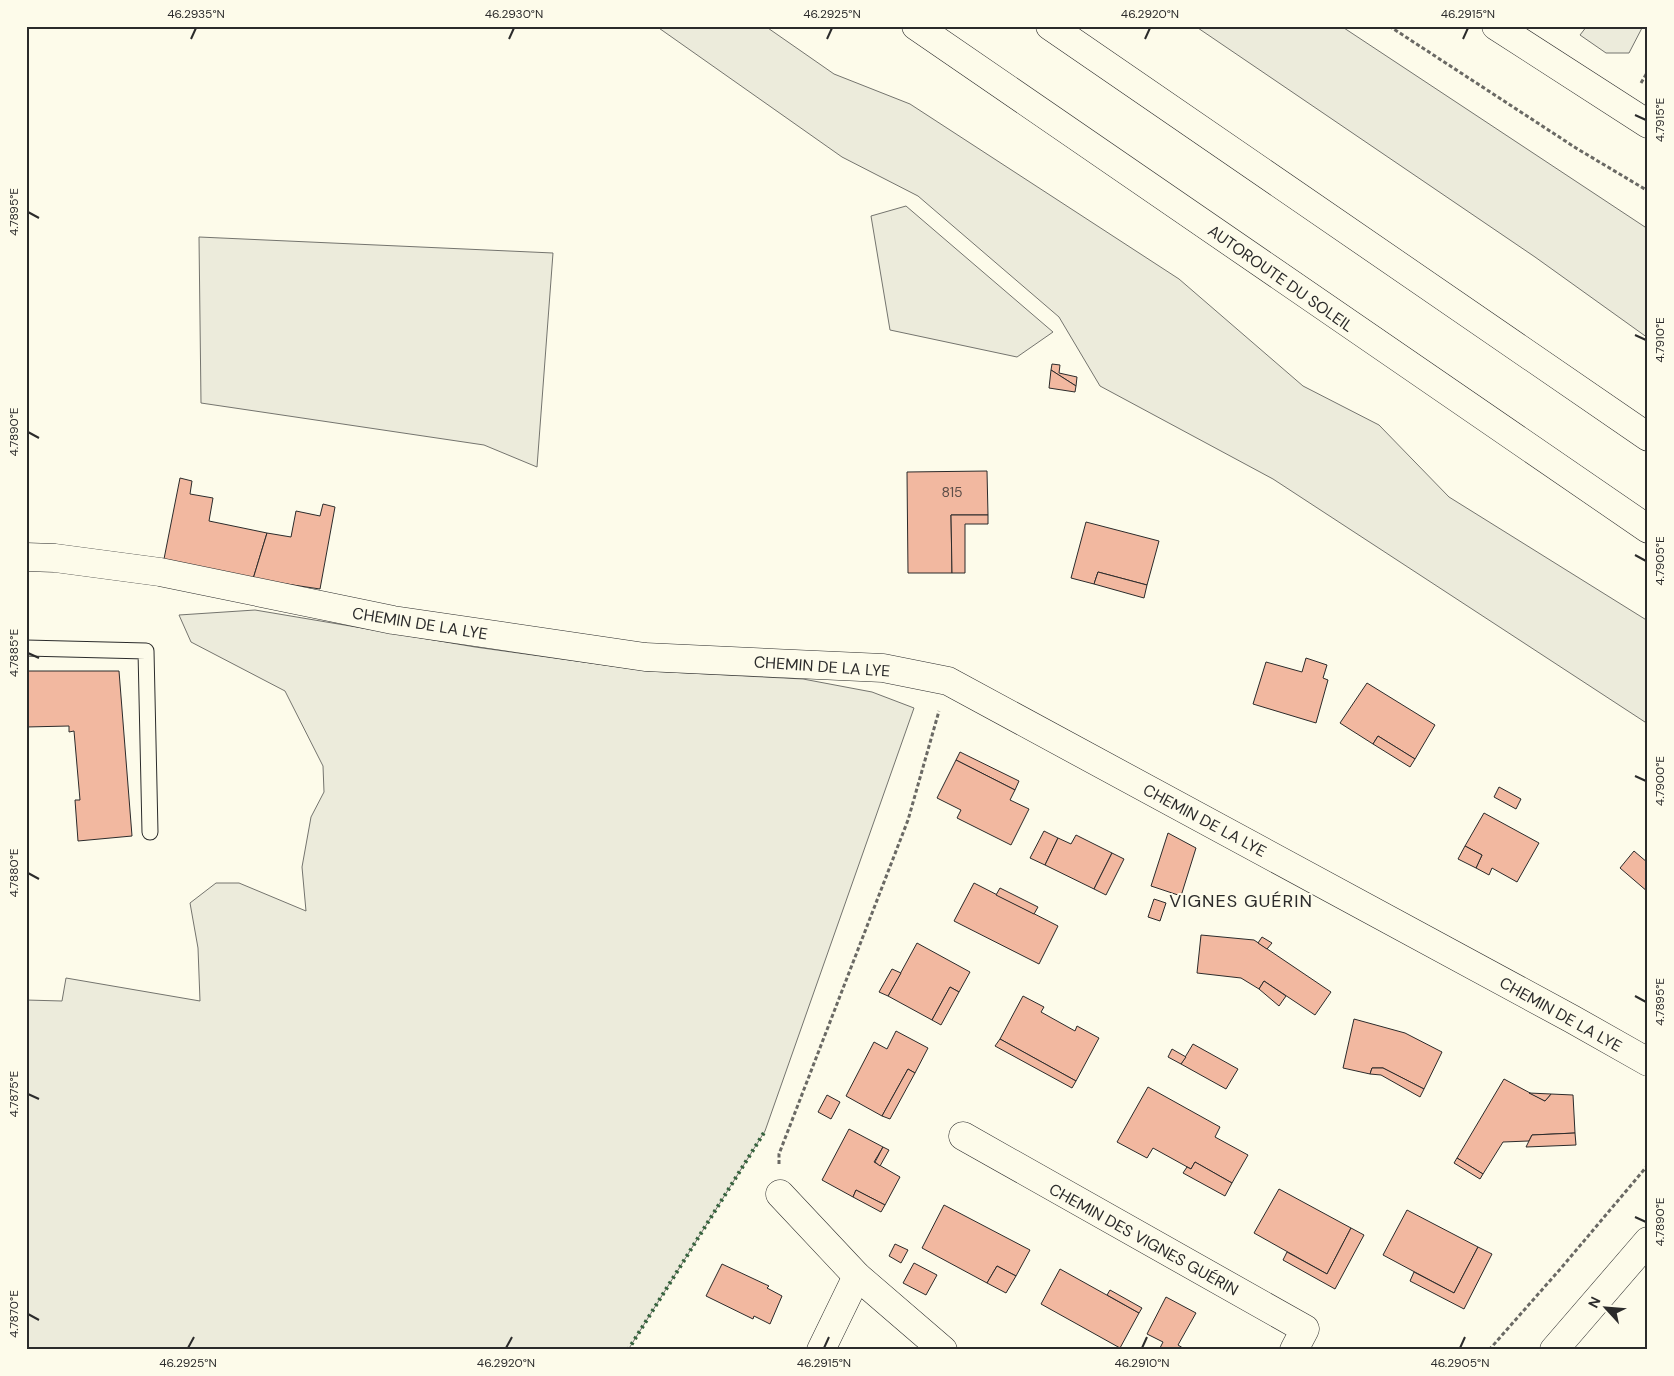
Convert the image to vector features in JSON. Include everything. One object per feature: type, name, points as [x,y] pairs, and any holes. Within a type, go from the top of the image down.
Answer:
[{"type":"main road","name":"AUTOROUTE DU SOLEIL","points":[[916,26],[1648,529]]},
{"type":"main road","points":[[1050,26],[1648,437]]},
{"type":"main road","points":[[1496,26],[1648,124]]},
{"type":"main road","name":"CHEMIN DE LA LYE","points":[[26,557],[55,558],[160,572],[393,620],[645,657],[883,668],[948,681],[1648,1062]]},
{"type":"main road","name":"CHEMIN DES VIGNES GUÉRIN","points":[[963,1136],[1305,1329],[1294,1350]]},
{"type":"main road","points":[[780,1194],[857,1276],[943,1350]]},
{"type":"main road","points":[[1554,1350],[1648,1241]]},
{"type":"main road","points":[[821,1350],[857,1276]]},
{"type":"lane","points":[[26,648],[146,651],[150,832]]},
{"type":"path","points":[[1389,26],[1576,148],[1648,192]]},
{"type":"path","points":[[780,1194],[778,1154],[908,820],[948,681]]},
{"type":"path","points":[[1489,1350],[1648,1165]]},
{"type":"shaded area","points":[[656,26],[765,26],[834,74],[910,104],[1179,279],[1303,386],[1379,425],[1449,497],[1648,621],[1648,724],[1273,479],[1100,386],[1059,317],[918,196],[842,157]]},
{"type":"shaded area","points":[[1195,26],[1341,26],[1648,229],[1648,338],[1535,257]]},
{"type":"shaded area","points":[[1587,26],[1643,26],[1629,53],[1606,53],[1580,35]]},
{"type":"shaded area","points":[[906,206],[1053,332],[1017,357],[890,330],[871,216]]},
{"type":"shaded area","points":[[199,237],[553,253],[537,467],[484,445],[201,403]]},
{"type":"shaded area","points":[[255,610],[475,647],[648,671],[803,679],[872,692],[914,708],[765,1131],[628,1350],[26,1350],[26,1000],[62,1001],[66,978],[200,1001],[198,948],[190,903],[216,883],[239,883],[306,911],[302,867],[311,817],[324,792],[323,766],[285,691],[191,642],[179,615]]},
{"type":"building","points":[[1052,364],[1060,365],[1059,373],[1077,377],[1076,386],[1051,370]]},
{"type":"building","points":[[1051,370],[1076,386],[1075,392],[1049,388]]},
{"type":"building","points":[[987,471],[988,515],[951,515],[952,573],[908,573],[907,472]]},
{"type":"building","points":[[180,478],[192,481],[190,494],[213,498],[209,521],[267,533],[253,579],[163,564]]},
{"type":"building","points":[[323,504],[335,507],[320,589],[253,579],[267,533],[291,537],[296,511],[320,516]]},
{"type":"building","points":[[951,515],[988,515],[988,524],[965,524],[965,573],[952,573]]},
{"type":"building","points":[[1086,522],[1159,541],[1147,585],[1098,572],[1094,584],[1071,578]]},
{"type":"building","points":[[1098,572],[1147,585],[1144,598],[1094,584]]},
{"type":"building","points":[[1306,658],[1327,665],[1323,678],[1328,680],[1316,723],[1253,704],[1266,662],[1302,672]]},
{"type":"building","points":[[26,671],[119,671],[132,836],[78,841],[75,800],[80,800],[74,731],[69,732],[69,726],[26,727]]},
{"type":"building","points":[[1367,683],[1435,725],[1415,759],[1378,736],[1373,744],[1340,723]]},
{"type":"building","points":[[1378,736],[1415,759],[1410,767],[1373,744]]},
{"type":"building","points":[[960,752],[1019,781],[1015,790],[956,760]]},
{"type":"building","points":[[956,760],[1015,790],[1010,800],[1029,809],[1011,845],[957,818],[961,810],[937,798]]},
{"type":"building","points":[[1499,787],[1521,799],[1516,809],[1494,797]]},
{"type":"building","points":[[1484,813],[1539,843],[1517,882],[1492,868],[1489,875],[1476,868],[1482,855],[1465,846]]},
{"type":"building","points":[[1044,831],[1058,838],[1045,865],[1030,858]]},
{"type":"building","points":[[1168,833],[1196,848],[1181,896],[1151,886]]},
{"type":"building","points":[[1076,835],[1112,853],[1094,889],[1045,865],[1058,838],[1071,844]]},
{"type":"building","points":[[1465,846],[1482,855],[1476,868],[1458,859]]},
{"type":"building","points":[[1634,851],[1648,863],[1648,892],[1620,868]]},
{"type":"building","points":[[1112,853],[1124,859],[1106,895],[1094,889]]},
{"type":"building","points":[[974,883],[1058,926],[1039,964],[954,921]]},
{"type":"building","points":[[1000,888],[1038,907],[1034,914],[996,895]]},
{"type":"building","points":[[1154,899],[1166,903],[1160,921],[1148,917]]},
{"type":"building","points":[[1201,935],[1254,940],[1331,992],[1315,1015],[1264,981],[1259,989],[1241,978],[1197,973]]},
{"type":"building","points":[[1262,937],[1272,943],[1267,949],[1258,943]]},
{"type":"building","points":[[917,943],[970,972],[959,992],[950,987],[932,1020],[888,996]]},
{"type":"building","points":[[892,969],[901,973],[888,996],[879,992]]},
{"type":"building","points":[[1264,981],[1286,996],[1279,1006],[1259,989]]},
{"type":"building","points":[[950,987],[959,992],[941,1025],[932,1020]]},
{"type":"building","points":[[1023,996],[1044,1007],[1041,1012],[1075,1031],[1077,1026],[1099,1038],[1076,1081],[1000,1039]]},
{"type":"building","points":[[1354,1019],[1405,1033],[1442,1052],[1424,1089],[1383,1068],[1372,1068],[1370,1074],[1343,1068]]},
{"type":"building","points":[[896,1031],[928,1048],[915,1073],[908,1069],[882,1116],[846,1096],[874,1042],[887,1049]]},
{"type":"building","points":[[1000,1039],[1076,1081],[1072,1088],[995,1046]]},
{"type":"building","points":[[1193,1044],[1238,1069],[1226,1089],[1181,1064]]},
{"type":"building","points":[[1172,1049],[1186,1057],[1181,1064],[1168,1057]]},
{"type":"building","points":[[1372,1068],[1383,1068],[1424,1089],[1420,1097],[1381,1075],[1370,1074]]},
{"type":"building","points":[[908,1069],[915,1073],[890,1119],[882,1116]]},
{"type":"building","points":[[1504,1079],[1545,1101],[1551,1094],[1573,1095],[1575,1133],[1532,1135],[1529,1141],[1503,1142],[1483,1174],[1457,1158]]},
{"type":"building","points":[[1148,1087],[1220,1127],[1215,1137],[1248,1155],[1232,1183],[1195,1162],[1191,1169],[1153,1148],[1147,1158],[1117,1142]]},
{"type":"building","points":[[1529,1093],[1551,1094],[1545,1101]]},
{"type":"building","points":[[827,1095],[840,1102],[831,1119],[818,1112]]},
{"type":"building","points":[[849,1129],[883,1147],[874,1162],[900,1177],[885,1205],[856,1190],[853,1197],[822,1180]]},
{"type":"building","points":[[1575,1133],[1576,1145],[1526,1147],[1532,1135]]},
{"type":"building","points":[[883,1147],[889,1150],[880,1166],[875,1162]]},
{"type":"building","points":[[1457,1158],[1483,1174],[1480,1179],[1454,1163]]},
{"type":"building","points":[[1195,1162],[1232,1183],[1225,1196],[1183,1173],[1187,1167],[1191,1169]]},
{"type":"building","points":[[1279,1189],[1351,1228],[1327,1274],[1254,1233]]},
{"type":"building","points":[[856,1190],[885,1205],[881,1212],[853,1197]]},
{"type":"building","points":[[944,1205],[1030,1250],[1016,1276],[997,1266],[987,1283],[922,1248]]},
{"type":"building","points":[[1407,1210],[1478,1247],[1454,1293],[1383,1255]]},
{"type":"building","points":[[1351,1228],[1364,1235],[1335,1289],[1283,1260],[1287,1252],[1327,1274]]},
{"type":"building","points":[[895,1244],[908,1250],[901,1263],[889,1256]]},
{"type":"building","points":[[1478,1247],[1492,1254],[1464,1309],[1410,1281],[1414,1272],[1454,1293]]},
{"type":"building","points":[[914,1263],[937,1275],[926,1295],[903,1283]]},
{"type":"building","points":[[722,1264],[769,1286],[767,1288],[782,1296],[770,1324],[754,1316],[753,1319],[706,1296]]},
{"type":"building","points":[[997,1266],[1016,1276],[1006,1293],[987,1283]]},
{"type":"building","points":[[1060,1269],[1139,1313],[1120,1348],[1041,1304]]},
{"type":"building","points":[[1110,1290],[1142,1308],[1139,1313],[1107,1295]]},
{"type":"building","points":[[1166,1297],[1196,1313],[1178,1345],[1186,1350],[1159,1350],[1163,1342],[1147,1334]]},
{"type":"hedge","points":[[628,1350],[765,1131]]},
{"type":"district","name":"VIGNES GUÉRIN","points":[[1241,901]]}]
